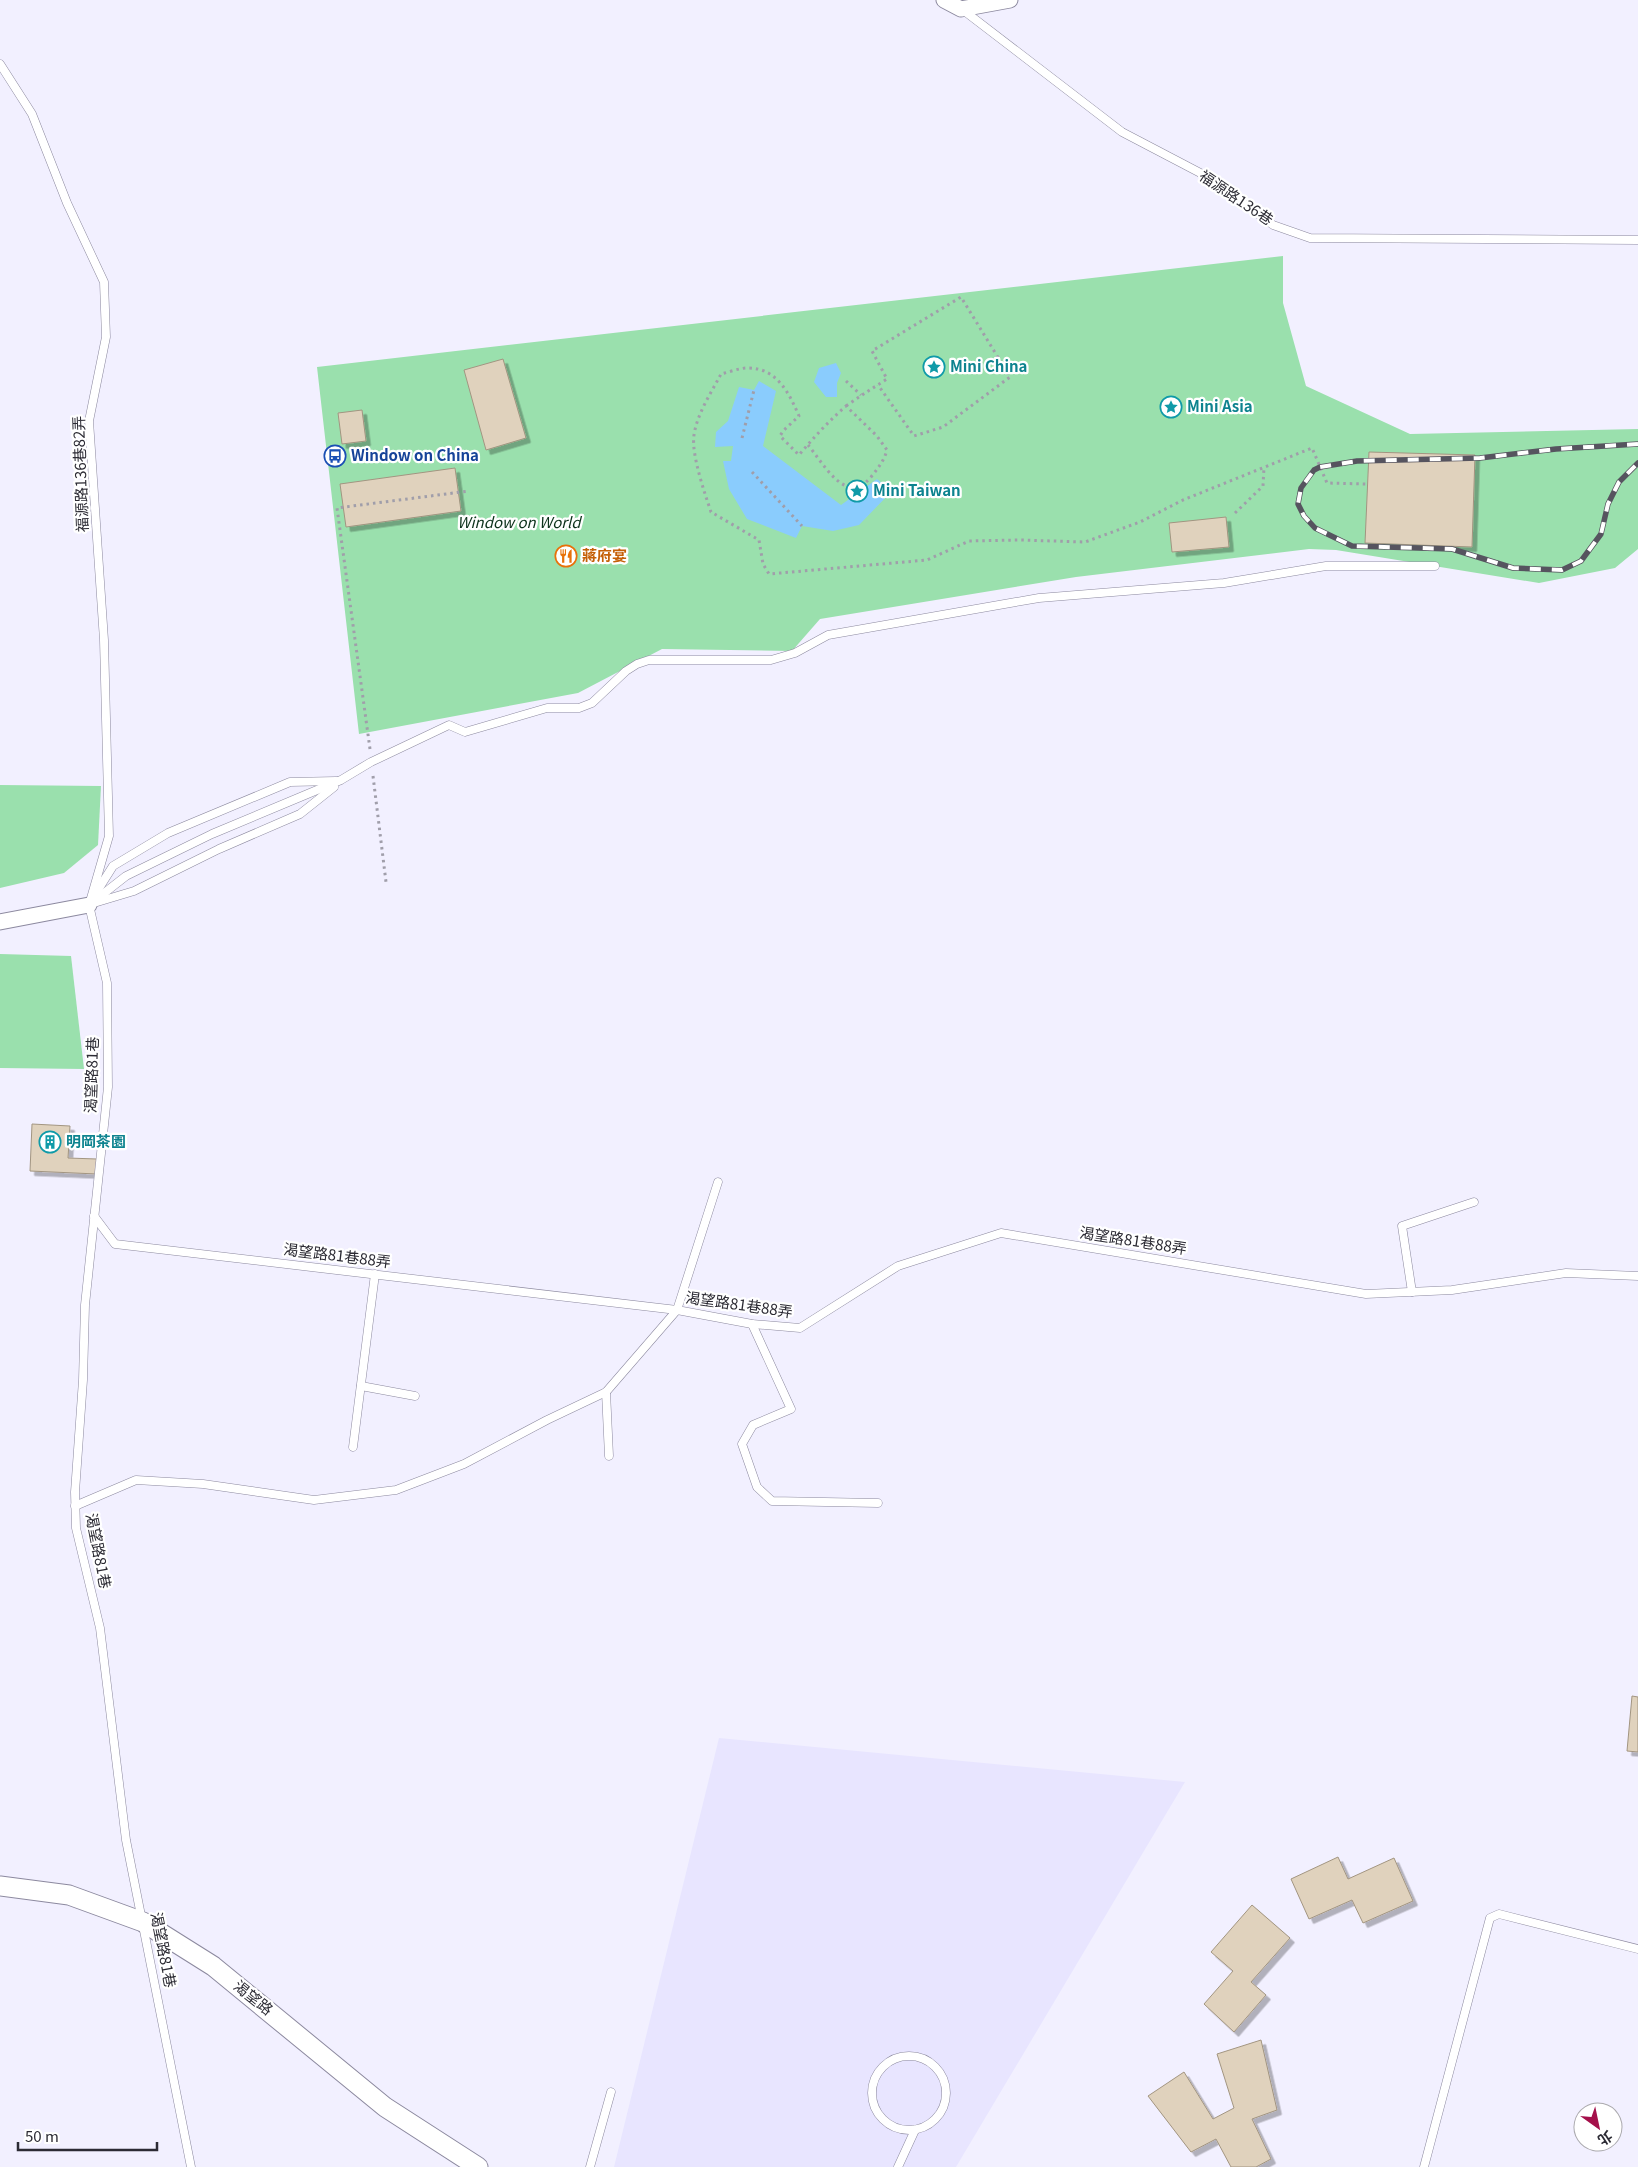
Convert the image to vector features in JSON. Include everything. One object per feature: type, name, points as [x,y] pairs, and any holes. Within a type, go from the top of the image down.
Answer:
[{"type":"street","name":"福源路136巷","points":[[944,0],[961,9]]},
{"type":"street","points":[[961,9],[1010,0]]},
{"type":"street","points":[[0,922],[89,905]]},
{"type":"street","name":"渴望路","points":[[0,1886],[69,1895],[143,1922],[213,1966],[385,2107],[478,2167]]},
{"type":"lane","name":"福源路136巷","points":[[961,9],[1122,132],[1208,177],[1273,225],[1310,238],[1638,240]]},
{"type":"lane","name":"福源路136巷82弄","points":[[0,64],[32,114],[67,203],[104,282],[106,337],[89,421],[104,640],[109,836],[89,905]]},
{"type":"lane","points":[[89,905],[126,876],[212,834],[341,780],[371,762],[449,725],[465,732],[547,708],[579,708],[592,703],[626,672],[637,664],[648,660],[771,660],[795,653],[828,635],[1039,598],[1224,583],[1326,566],[1436,566]]},
{"type":"lane","points":[[89,905],[134,891],[219,849],[300,814],[341,780]]},
{"type":"lane","points":[[89,905],[113,866],[168,833],[290,782],[341,780]]},
{"type":"lane","name":"渴望路81巷","points":[[89,905],[107,983],[108,1087],[85,1305],[75,1506],[76,1528],[100,1628],[126,1840],[191,2167]]},
{"type":"lane","points":[[75,1506],[136,1480],[202,1484],[314,1500],[396,1490],[464,1464],[547,1420],[606,1392],[677,1310],[718,1182]]},
{"type":"lane","points":[[1412,1292],[1402,1226],[1474,1202]]},
{"type":"lane","name":"渴望路81巷88弄","points":[[94,1216],[115,1244],[677,1310],[752,1324],[800,1328],[898,1266],[1001,1234],[1366,1294],[1452,1290],[1566,1273],[1638,1276]]},
{"type":"lane","points":[[353,1447],[375,1274]]},
{"type":"lane","points":[[752,1324],[791,1409],[753,1426],[742,1444],[757,1487],[772,1501],[878,1503]]},
{"type":"lane","points":[[361,1386],[415,1396]]},
{"type":"lane","points":[[606,1392],[609,1456]]},
{"type":"lane","points":[[1424,2167],[1490,1918],[1499,1914],[1638,1949]]},
{"type":"lane","points":[[898,2167],[915,2130],[927,2126],[943,2108],[946,2089],[940,2072],[931,2063],[920,2057],[908,2055],[896,2058],[885,2064],[874,2079],[872,2097],[874,2109],[881,2119],[891,2126],[903,2130],[915,2130]]},
{"type":"lane","points":[[590,2167],[611,2092]]},
{"type":"path","points":[[878,385],[914,436],[943,427],[1010,377],[962,297],[872,351],[888,379],[861,395],[846,406],[827,423],[799,455],[780,436],[799,416],[791,399],[774,375],[748,368],[721,374],[706,403],[694,436],[698,470],[711,512],[759,540],[763,564],[769,574],[927,560],[969,541],[1086,542],[1140,522],[1183,500],[1312,448],[1327,483],[1367,484]]},
{"type":"path","points":[[846,381],[861,395]]},
{"type":"path","points":[[742,438],[754,390]]},
{"type":"path","points":[[808,445],[843,486],[854,489],[865,484],[884,461],[887,450],[877,436],[846,406]]},
{"type":"path","points":[[1235,513],[1263,486],[1264,468]]},
{"type":"path","points":[[752,472],[802,526]]},
{"type":"path","points":[[386,882],[338,508],[469,491]]},
{"type":"shaded area","points":[[719,1738],[1185,1782],[956,2167],[614,2167]]},
{"type":"green space","name":"Window on World","points":[[1283,256],[1283,303],[1306,386],[1410,434],[1638,429],[1638,549],[1615,568],[1539,583],[1336,550],[1309,549],[1076,577],[820,619],[792,651],[662,649],[578,693],[359,734],[317,367]]},
{"type":"green space","points":[[0,785],[101,786],[98,845],[64,873],[0,888]]},
{"type":"green space","points":[[0,954],[71,956],[84,1069],[0,1068]]},
{"type":"water","points":[[836,363],[841,373],[837,383],[837,397],[826,397],[814,382],[819,368]]},
{"type":"water","points":[[759,381],[776,391],[763,446],[841,505],[877,479],[892,491],[859,525],[833,531],[802,526],[796,538],[747,519],[729,489],[723,461],[731,461],[733,446],[715,447],[716,432],[728,421],[739,387],[754,390]]},
{"type":"building","points":[[503,359],[526,438],[486,450],[464,370]]},
{"type":"building","points":[[362,410],[366,441],[342,444],[338,413]]},
{"type":"building","points":[[1369,452],[1475,455],[1472,547],[1365,543]]},
{"type":"building","points":[[455,468],[461,511],[346,527],[340,484]]},
{"type":"building","points":[[1226,517],[1229,547],[1172,552],[1169,523]]},
{"type":"building","name":"明岡茶園","points":[[32,1124],[70,1126],[68,1158],[97,1159],[97,1174],[30,1171]]},
{"type":"building","points":[[1632,1696],[1638,1697],[1638,1752],[1627,1751]]},
{"type":"building","points":[[1338,1857],[1348,1879],[1394,1858],[1413,1901],[1363,1923],[1352,1900],[1309,1919],[1291,1879]]},
{"type":"building","points":[[1252,1905],[1290,1938],[1251,1982],[1266,1995],[1234,2032],[1204,2004],[1233,1971],[1211,1952]]},
{"type":"building","points":[[1261,2040],[1277,2110],[1252,2119],[1271,2159],[1256,2167],[1231,2167],[1216,2139],[1191,2152],[1148,2096],[1184,2072],[1213,2119],[1234,2108],[1217,2054]]},
{"type":"railway","points":[[1638,444],[1556,449],[1480,458],[1357,461],[1320,467],[1314,470],[1301,488],[1298,504],[1304,516],[1315,528],[1352,546],[1452,549],[1513,568],[1562,570],[1581,561],[1601,534],[1608,504],[1619,482],[1638,463]]},
{"type":"place","name":"Mini China","points":[[934,367]]},
{"type":"place","name":"Mini Asia","points":[[1171,407]]},
{"type":"place","name":"Window on China","points":[[335,456]]},
{"type":"place","name":"Mini Taiwan","points":[[857,491]]},
{"type":"place","name":"蔣府宴","points":[[566,556]]},
{"type":"place","name":"明岡茶園","points":[[50,1142]]}]
